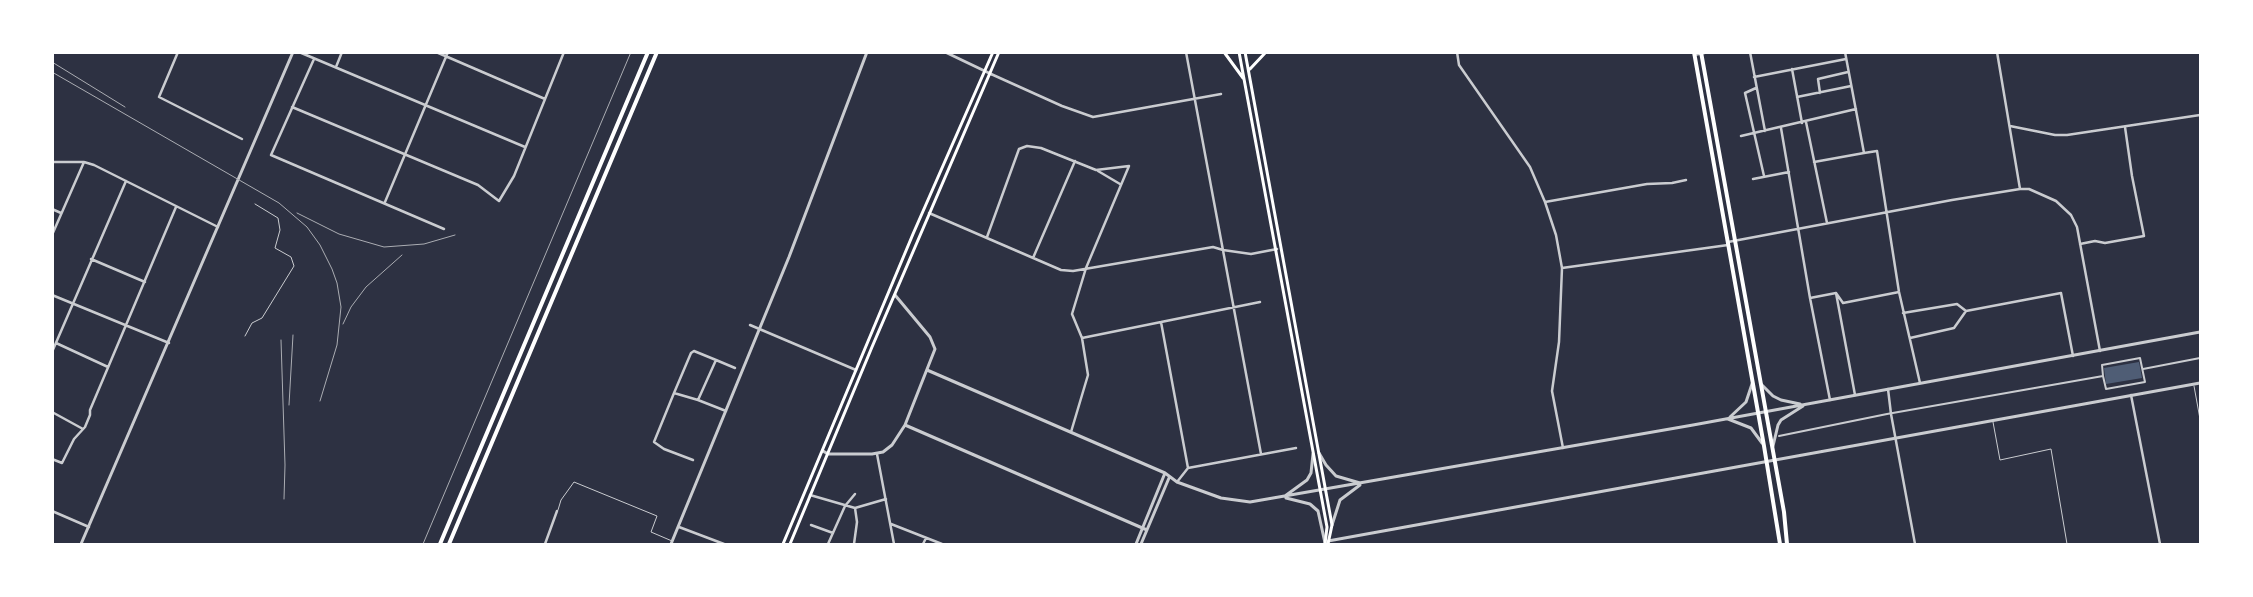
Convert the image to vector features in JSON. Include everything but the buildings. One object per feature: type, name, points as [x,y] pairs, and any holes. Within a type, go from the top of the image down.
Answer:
[{"type":"main road","points":[[440,544],[648,52]]},
{"type":"main road","points":[[449,544],[657,52]]},
{"type":"main road","points":[[783,544],[993,52]]},
{"type":"main road","points":[[790,544],[999,52]]},
{"type":"main road","points":[[1224,52],[1245,81]]},
{"type":"main road","points":[[1239,52],[1327,527],[1327,543]]},
{"type":"main road","points":[[1245,52],[1332,525],[1327,543]]},
{"type":"main road","points":[[1249,70],[1266,52]]},
{"type":"main road","points":[[1694,53],[1753,381],[1780,544]]},
{"type":"main road","points":[[1702,53],[1784,512],[1787,544]]},
{"type":"street","points":[[178,52],[159,97],[242,139]]},
{"type":"street","points":[[81,544],[219,228],[293,52]]},
{"type":"street","points":[[299,52],[525,147]]},
{"type":"street","points":[[336,68],[342,52]]},
{"type":"street","points":[[436,52],[545,99]]},
{"type":"street","points":[[385,202],[448,52]]},
{"type":"street","points":[[292,107],[478,185],[499,201],[504,196],[564,52]]},
{"type":"street","points":[[672,543],[760,329],[866,52]]},
{"type":"street","points":[[945,52],[1062,106],[1093,117],[1221,94]]},
{"type":"street","points":[[1457,52],[1459,64],[1530,167],[1545,202],[1556,235],[1562,268],[1559,342],[1552,391],[1563,448]]},
{"type":"street","points":[[1694,53],[1709,52]]},
{"type":"street","points":[[1750,52],[1765,131]]},
{"type":"street","points":[[1845,52],[1864,153]]},
{"type":"street","points":[[1997,52],[2020,189]]},
{"type":"street","points":[[1187,53],[1261,454]]},
{"type":"street","points":[[1754,77],[1846,58]]},
{"type":"street","points":[[314,59],[271,155],[385,202],[444,229]]},
{"type":"street","points":[[1792,69],[1802,123]]},
{"type":"street","points":[[1820,93],[1818,79],[1848,72]]},
{"type":"street","points":[[1797,97],[1851,86]]},
{"type":"street","points":[[1756,88],[1745,93],[1764,176]]},
{"type":"street","points":[[1741,136],[1856,109]]},
{"type":"street","points":[[2010,126],[2055,135],[2125,127],[2200,115]]},
{"type":"street","points":[[1806,122],[1827,223]]},
{"type":"street","points":[[2080,244],[2095,241],[2105,243],[2144,236],[2132,176],[2125,127]]},
{"type":"street","points":[[1781,128],[1810,298],[1830,400]]},
{"type":"street","points":[[987,238],[1011,165],[1019,149],[1034,146],[1098,170],[1120,184]]},
{"type":"street","points":[[1814,162],[1877,151],[1899,292],[1920,383]]},
{"type":"street","points":[[1033,258],[1075,161]]},
{"type":"street","points":[[52,162],[84,162],[219,228]]},
{"type":"street","points":[[52,235],[84,162]]},
{"type":"street","points":[[1071,432],[1088,376],[1082,338],[1072,314],[1086,268],[1129,166],[1098,170]]},
{"type":"street","points":[[1753,179],[1789,172]]},
{"type":"street","points":[[1545,202],[1647,184],[1672,183],[1686,180]]},
{"type":"street","points":[[52,352],[126,181]]},
{"type":"street","points":[[1562,268],[1728,244],[1735,240],[1798,228],[2029,189],[2056,201],[2071,215],[2077,227],[2100,351]]},
{"type":"street","points":[[52,459],[62,463],[74,438],[83,429],[176,207]]},
{"type":"street","points":[[52,209],[61,213]]},
{"type":"street","points":[[929,213],[1061,270],[1073,271],[1213,247],[1251,254],[1277,249]]},
{"type":"street","points":[[91,259],[145,282]]},
{"type":"street","points":[[1836,293],[1843,303],[1899,292]]},
{"type":"street","points":[[1810,298],[1836,293]]},
{"type":"street","points":[[1836,293],[1855,396]]},
{"type":"street","points":[[1910,338],[1954,328],[1966,312],[2061,293],[2073,356]]},
{"type":"street","points":[[52,295],[169,344]]},
{"type":"street","points":[[822,451],[828,454],[877,454],[892,445],[905,425],[935,349],[933,343],[895,295]]},
{"type":"street","points":[[1082,338],[1260,302]]},
{"type":"street","points":[[1903,313],[1958,304],[1966,312]]},
{"type":"street","points":[[1161,321],[1188,468]]},
{"type":"street","points":[[750,325],[856,370]]},
{"type":"street","points":[[927,370],[1165,473],[1177,482],[1228,500],[1257,501],[1766,412],[2200,332]]},
{"type":"street","points":[[56,344],[108,367]]},
{"type":"street","points":[[692,460],[664,449],[654,442],[692,351],[735,368]]},
{"type":"street","points":[[2140,358],[2145,382],[2106,389],[2103,376],[2102,365],[2140,358]]},
{"type":"street","points":[[2143,369],[2200,358]]},
{"type":"street","points":[[698,400],[716,360]]},
{"type":"street","points":[[1779,436],[2103,376]]},
{"type":"street","points":[[1728,418],[1746,402],[1753,381]]},
{"type":"street","points":[[1283,497],[1310,504],[1316,508],[1320,514],[1327,543],[2200,383]]},
{"type":"street","points":[[1761,384],[1773,396],[1781,400],[1806,404]]},
{"type":"street","points":[[1888,389],[1915,544]]},
{"type":"street","points":[[674,393],[726,411]]},
{"type":"street","points":[[2131,395],[2160,544]]},
{"type":"street","points":[[1773,452],[1774,438],[1780,422],[1806,404]]},
{"type":"street","points":[[52,412],[83,429]]},
{"type":"street","points":[[1728,418],[1751,428],[1764,446]]},
{"type":"street","points":[[905,425],[1147,530]]},
{"type":"street","points":[[1177,482],[1188,468],[1296,448]]},
{"type":"street","points":[[1318,450],[1326,465],[1336,476],[1363,483]]},
{"type":"street","points":[[1283,497],[1307,480],[1311,473],[1313,451]]},
{"type":"street","points":[[877,454],[894,544]]},
{"type":"street","points":[[1136,544],[1165,473]]},
{"type":"street","points":[[1141,544],[1170,478]]},
{"type":"street","points":[[1332,525],[1340,500],[1363,483]]},
{"type":"street","points":[[828,544],[845,506],[855,494]]},
{"type":"street","points":[[810,495],[855,508],[886,499]]},
{"type":"street","points":[[854,544],[855,508]]},
{"type":"street","points":[[52,511],[88,527]]},
{"type":"street","points":[[546,544],[557,511]]},
{"type":"street","points":[[891,524],[942,544]]},
{"type":"street","points":[[811,526],[833,533]]},
{"type":"street","points":[[679,527],[724,544]]},
{"type":"street","points":[[923,544],[926,538]]},
{"type":"lane","points":[[245,336],[252,323],[262,318],[294,266],[291,257],[275,248],[280,230],[278,218],[255,204]]},
{"type":"lane","points":[[2194,384],[2200,420]]},
{"type":"lane","points":[[1992,420],[2000,460],[2051,449],[2067,544]]},
{"type":"lane","points":[[557,511],[561,500],[574,482],[657,516],[651,532],[672,543]]},
{"type":"water","points":[[2139,362],[2142,378],[2106,384],[2104,368]]},
{"type":"railway","points":[[423,544],[631,52]]},
{"type":"railway","points":[[52,62],[125,107]]},
{"type":"railway","points":[[52,72],[279,203],[307,227],[320,245],[332,269],[337,283],[341,307],[337,345],[320,401]]},
{"type":"railway","points":[[297,213],[339,234],[384,247],[424,244],[455,235]]},
{"type":"railway","points":[[343,324],[351,307],[366,287],[402,255]]},
{"type":"railway","points":[[289,405],[293,335]]},
{"type":"railway","points":[[281,340],[285,465],[284,499]]}]
